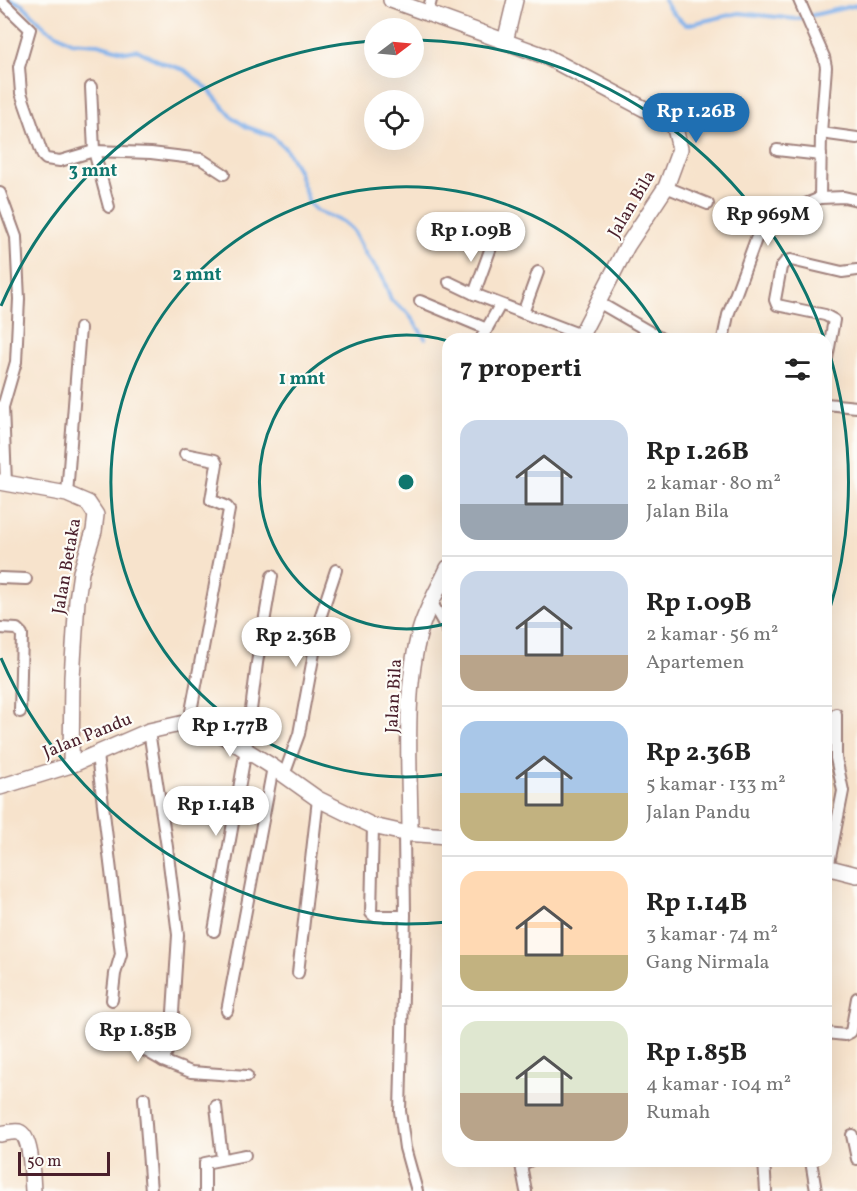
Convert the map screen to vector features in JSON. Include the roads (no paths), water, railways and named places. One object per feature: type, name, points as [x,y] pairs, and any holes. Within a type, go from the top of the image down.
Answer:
[{"type":"street","points":[[0,0],[30,29],[19,68],[21,93],[43,156],[51,161],[94,152],[151,153],[201,159],[224,174]]},
{"type":"street","name":"Jalan Bila","points":[[391,0],[430,6],[505,42],[545,56],[669,122],[675,128],[680,149],[666,187],[627,246],[582,333]]},
{"type":"street","points":[[505,42],[515,0]]},
{"type":"street","points":[[799,0],[824,57],[826,67],[821,134],[820,198]]},
{"type":"street","points":[[91,87],[94,152],[109,207]]},
{"type":"street","points":[[821,134],[857,138]]},
{"type":"street","points":[[777,150],[821,155]]},
{"type":"street","points":[[666,187],[708,204]]},
{"type":"street","points":[[0,193],[16,237],[19,299],[16,362],[3,407],[3,482]]},
{"type":"street","points":[[724,333],[728,315],[761,228],[771,219],[820,198],[844,197],[857,200]]},
{"type":"street","points":[[474,294],[493,242]]},
{"type":"street","points":[[832,333],[834,320],[829,316],[780,307],[775,303],[782,263],[791,260],[842,272],[857,270]]},
{"type":"street","points":[[523,313],[538,272]]},
{"type":"street","points":[[449,282],[570,333]]},
{"type":"street","points":[[420,301],[482,333]]},
{"type":"street","points":[[598,302],[652,333]]},
{"type":"street","points":[[485,333],[500,305]]},
{"type":"street","points":[[67,494],[80,328]]},
{"type":"street","points":[[832,405],[857,407]]},
{"type":"street","points":[[185,454],[216,459],[211,500],[229,510],[189,722],[217,732],[246,749],[318,799],[373,826],[407,833],[442,836]]},
{"type":"street","name":"Jalan Betaka","points":[[3,482],[67,494],[88,503],[96,515],[96,523],[81,572],[77,600],[72,677],[71,765]]},
{"type":"street","points":[[227,1011],[279,771],[299,734],[321,615],[336,570]]},
{"type":"street","points":[[214,931],[246,749],[257,663],[272,576]]},
{"type":"street","points":[[0,578],[26,579]]},
{"type":"street","name":"Jalan Bila","points":[[407,833],[412,677],[421,627],[442,581]]},
{"type":"street","points":[[432,603],[442,620]]},
{"type":"street","points":[[0,628],[17,629],[22,634],[20,712]]},
{"type":"street","points":[[832,844],[843,791],[836,758],[836,714]]},
{"type":"street","name":"Jalan Pandu","points":[[0,787],[71,765],[149,731],[189,722]]},
{"type":"street","points":[[149,731],[178,935],[171,1043],[163,1061]]},
{"type":"street","points":[[97,755],[121,954],[115,974],[112,1000]]},
{"type":"street","points":[[298,972],[318,799]]},
{"type":"street","points":[[373,826],[371,913],[374,916],[399,916]]},
{"type":"street","points":[[407,833],[400,1111],[405,1148],[417,1191]]},
{"type":"street","points":[[832,869],[857,875]]},
{"type":"street","points":[[832,1034],[844,1035],[851,1032],[857,998]]},
{"type":"street","points":[[128,1041],[179,1069],[200,1074],[247,1076]]},
{"type":"street","points":[[144,1098],[151,1191]]},
{"type":"street","points":[[216,1106],[222,1158]]},
{"type":"street","points":[[0,1134],[18,1132],[24,1135],[28,1143],[33,1191]]},
{"type":"street","points":[[852,1135],[857,1160]]},
{"type":"street","points":[[205,1191],[205,1163],[245,1155]]},
{"type":"street","points":[[521,1167],[526,1191]]},
{"type":"street","points":[[764,1167],[766,1191]]},
{"type":"street","points":[[812,1167],[816,1191]]},
{"type":"waterway","points":[[9,0],[22,4],[46,28],[71,42],[98,44],[126,52],[137,50],[163,63],[185,70],[207,88],[233,118],[247,127],[272,136],[286,149],[298,170],[309,203],[317,211],[342,221],[352,229],[366,255],[383,278],[391,300],[408,313],[425,338]]},
{"type":"waterway","points":[[664,0],[670,10],[686,25],[739,13],[796,19],[857,5]]}]
